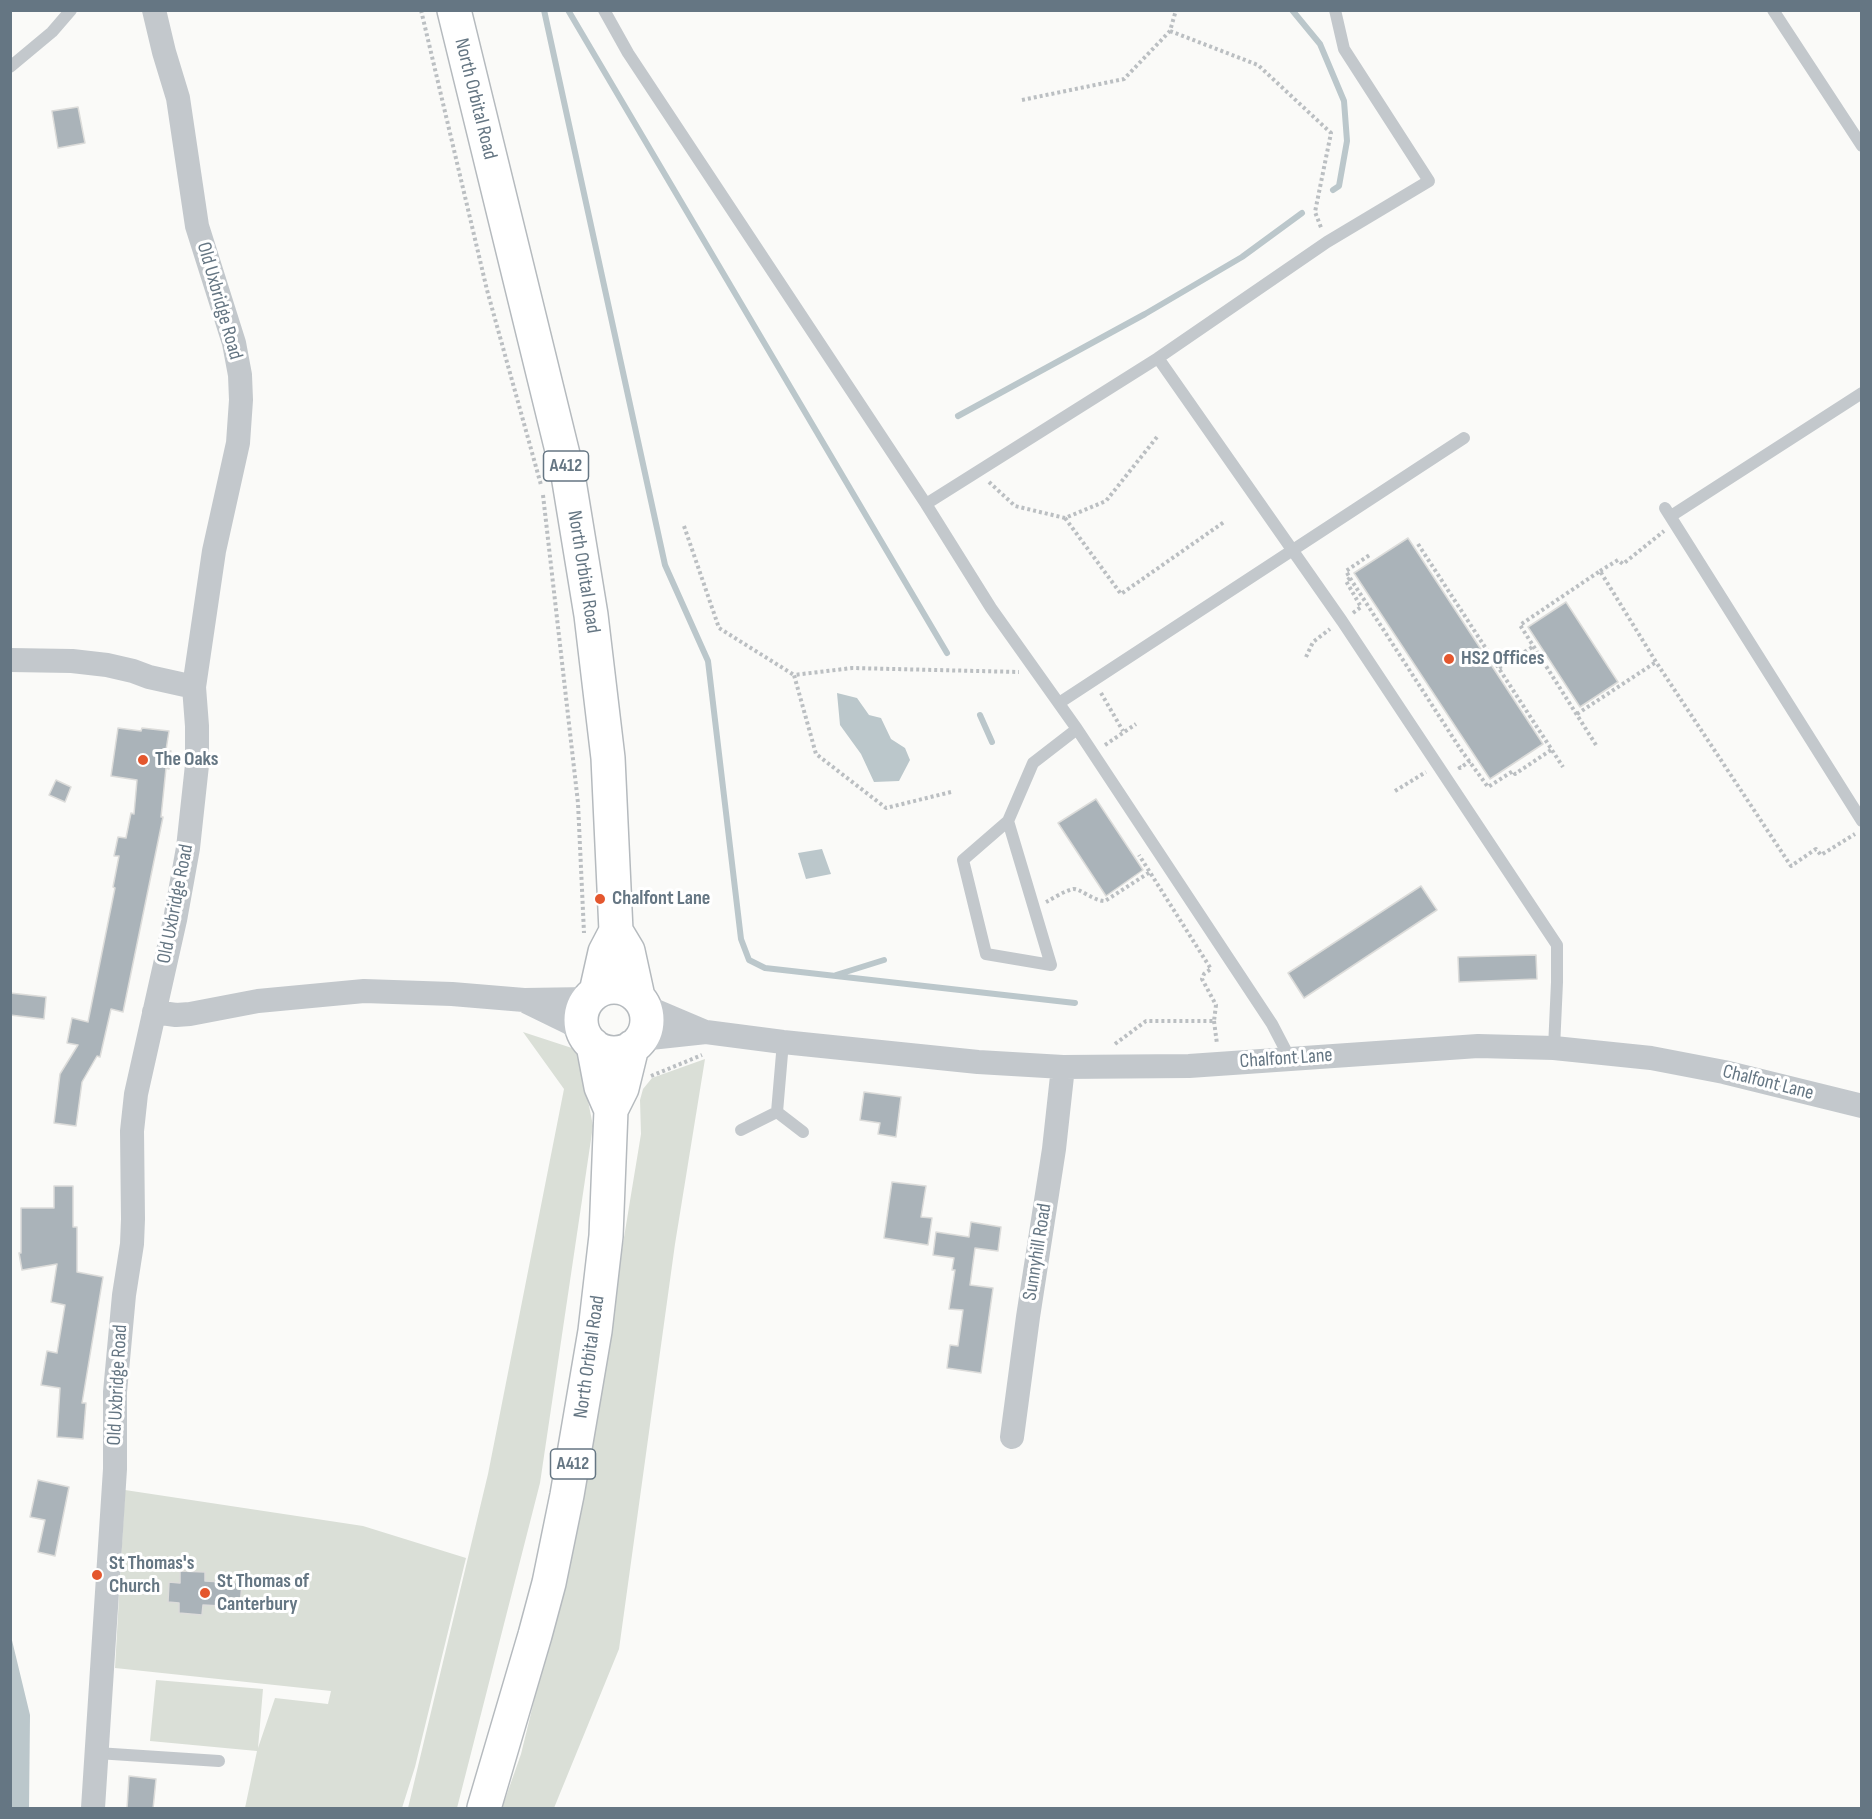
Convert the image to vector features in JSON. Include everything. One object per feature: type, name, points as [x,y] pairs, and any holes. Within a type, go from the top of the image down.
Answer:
[{"type":"main road","name":"North Orbital Road","points":[[454,10],[568,475],[591,615],[608,758],[616,931],[628,951],[641,1002]]},
{"type":"main road","name":"North Orbital Road","points":[[592,996],[605,952],[616,931]]},
{"type":"main road","points":[[607,987],[618,987],[628,990],[641,1002],[647,1017],[646,1029],[637,1043],[622,1051],[610,1052],[603,1051],[589,1041],[582,1026],[583,1009],[592,996],[607,987]]},
{"type":"main road","name":"North Orbital Road","points":[[589,1041],[601,1087],[611,1110]]},
{"type":"main road","name":"North Orbital Road","points":[[484,1809],[515,1708],[546,1594],[582,1415],[606,1236],[611,1110],[622,1088],[637,1043]]},
{"type":"street","name":"Old Uxbridge Road","points":[[93,1809],[115,1469],[115,1392],[124,1295],[132,1244],[132,1131],[136,1094],[175,920],[188,849],[196,765],[197,726],[194,687],[214,551],[238,443],[242,400],[240,375],[226,315],[197,226],[178,98],[154,10]]},
{"type":"street","points":[[10,660],[72,661],[107,665],[194,687]]},
{"type":"street","points":[[154,1012],[190,1014],[258,1001],[364,991],[452,994],[524,1000],[592,996]]},
{"type":"street","points":[[524,1000],[570,1023],[589,1041]]},
{"type":"street","name":"Chalfont Lane","points":[[641,1002],[706,1032]]},
{"type":"street","name":"Chalfont Lane","points":[[637,1043],[706,1032],[978,1062],[1064,1067],[1189,1066],[1478,1046],[1554,1048],[1651,1058],[1724,1072],[1862,1106]]},
{"type":"street","name":"Sunnyhill Road","points":[[1012,1437],[1064,1067]]},
{"type":"lane","points":[[10,67],[52,32],[71,10]]},
{"type":"lane","points":[[604,10],[628,53],[926,504],[991,608],[1077,729],[1272,1024],[1285,1048],[1288,1060]]},
{"type":"lane","points":[[926,504],[1158,358],[1327,242],[1429,181],[1344,49],[1335,10]]},
{"type":"lane","points":[[1773,10],[1862,146]]},
{"type":"lane","points":[[1158,358],[1293,549],[1557,945],[1554,1048]]},
{"type":"lane","points":[[1862,393],[1670,515],[1862,821]]},
{"type":"lane","points":[[1059,703],[1464,438]]},
{"type":"lane","points":[[1008,821],[1051,965],[986,954],[963,860],[1008,821],[1033,763],[1077,729]]},
{"type":"lane","points":[[777,1112],[783,1042]]},
{"type":"lane","points":[[741,1130],[777,1112]]},
{"type":"lane","points":[[777,1112],[803,1132]]},
{"type":"lane","points":[[97,1753],[219,1761]]},
{"type":"path","points":[[422,10],[487,290],[542,486],[578,803],[585,942]]},
{"type":"path","points":[[1022,100],[1124,79],[1170,31],[1176,10]]},
{"type":"path","points":[[1170,31],[1258,65],[1331,133],[1315,212],[1327,242]]},
{"type":"path","points":[[978,472],[1015,506],[1065,518],[1106,501],[1157,437]]},
{"type":"path","points":[[1596,745],[1520,625],[1618,560],[1623,564],[1670,515]]},
{"type":"path","points":[[1065,518],[1120,594],[1224,522]]},
{"type":"path","points":[[684,526],[719,628],[794,675],[852,668],[1038,673]]},
{"type":"path","points":[[1418,544],[1563,767]]},
{"type":"path","points":[[1600,571],[1656,662],[1791,866],[1816,849],[1821,855],[1862,829]]},
{"type":"path","points":[[1350,578],[1461,750],[1488,786],[1512,771],[1515,774],[1551,750]]},
{"type":"path","points":[[1499,668],[1534,646]]},
{"type":"path","points":[[1577,714],[1656,662]]},
{"type":"path","points":[[794,675],[816,754],[886,808],[951,792]]},
{"type":"path","points":[[1094,680],[1123,731]]},
{"type":"path","points":[[1104,746],[1136,723]]},
{"type":"path","points":[[1104,1067],[1107,1052],[1146,1021],[1214,1021],[1216,1005],[1202,979],[1204,974],[1211,969],[1137,853]]},
{"type":"path","points":[[1034,908],[1073,889],[1097,901],[1105,901],[1150,872]]},
{"type":"shaded area","points":[[837,693],[857,698],[869,715],[881,718],[891,739],[905,748],[910,760],[899,781],[874,782],[861,754],[840,725]]},
{"type":"shaded area","points":[[822,849],[831,874],[806,879],[798,853]]},
{"type":"shaded area","points":[[523,1032],[578,1050],[593,1126],[540,1483],[457,1808],[408,1808],[488,1474],[564,1089]]},
{"type":"shaded area","points":[[705,1059],[675,1244],[619,1649],[554,1808],[502,1808],[521,1754],[560,1595],[641,1134],[640,1100],[643,1089],[652,1078]]},
{"type":"shaded area","points":[[125,1490],[363,1526],[466,1558],[415,1767],[402,1808],[245,1808],[257,1751],[150,1741],[156,1680],[263,1689],[258,1748],[275,1698],[328,1704],[331,1691],[115,1668]]},
{"type":"shaded area","points":[[10,1632],[30,1715],[29,1808],[11,1808]]},
{"type":"building","points":[[78,107],[85,143],[58,148],[52,111]]},
{"type":"building","name":"HS2 Offices","points":[[1408,538],[1543,744],[1490,779],[1354,573]]},
{"type":"building","points":[[1566,602],[1618,682],[1580,707],[1528,627]]},
{"type":"building","points":[[118,728],[169,731],[166,750],[171,751],[169,769],[166,768],[161,817],[163,817],[123,1012],[111,1009],[100,1057],[97,1056],[82,1082],[76,1126],[54,1123],[60,1074],[78,1045],[67,1043],[72,1018],[88,1022],[115,888],[113,887],[119,856],[114,856],[118,837],[126,838],[131,813],[134,814],[137,780],[111,776]]},
{"type":"building","points":[[56,780],[71,787],[65,802],[49,795]]},
{"type":"building","points":[[1096,799],[1143,870],[1106,896],[1058,823]]},
{"type":"building","points":[[1421,886],[1437,910],[1304,998],[1288,973]]},
{"type":"building","points":[[1536,955],[1537,979],[1459,982],[1458,957]]},
{"type":"building","points":[[10,993],[46,997],[44,1019],[10,1015]]},
{"type":"building","points":[[864,1092],[901,1097],[896,1137],[878,1134],[880,1123],[860,1120]]},
{"type":"building","points":[[892,1182],[926,1186],[921,1217],[932,1218],[928,1245],[884,1238]]},
{"type":"building","points":[[54,1186],[73,1186],[73,1227],[77,1227],[77,1272],[103,1277],[82,1403],[86,1403],[83,1439],[57,1437],[60,1388],[41,1385],[47,1351],[57,1353],[65,1305],[51,1302],[57,1264],[22,1270],[19,1253],[21,1253],[21,1208],[54,1208]]},
{"type":"building","points":[[971,1222],[1001,1227],[998,1251],[975,1248],[970,1285],[993,1288],[981,1373],[947,1368],[950,1345],[958,1346],[963,1310],[949,1309],[955,1270],[952,1270],[954,1258],[933,1255],[936,1232],[969,1237]]},
{"type":"building","points":[[38,1480],[69,1487],[55,1556],[38,1552],[45,1520],[30,1517]]},
{"type":"building","name":"St Thomas of Canterbury","points":[[180,1571],[205,1572],[205,1581],[242,1583],[240,1607],[203,1605],[202,1615],[179,1613],[179,1603],[168,1602],[169,1582],[180,1583]]},
{"type":"building","points":[[129,1776],[156,1779],[153,1809],[127,1809]]},
{"type":"waterway","points":[[544,10],[665,565],[708,661],[741,939],[749,960],[765,968],[1075,1003]]},
{"type":"waterway","points":[[568,10],[947,653]]},
{"type":"waterway","points":[[1292,10],[1320,44],[1344,101],[1347,141],[1339,186],[1333,190]]},
{"type":"waterway","points":[[958,416],[1145,314],[1242,257],[1302,213]]},
{"type":"waterway","points":[[980,715],[992,742]]},
{"type":"waterway","points":[[836,975],[884,960]]},
{"type":"place","name":"HS2 Offices","points":[[1449,659]]},
{"type":"place","name":"The Oaks","points":[[143,760]]},
{"type":"place","name":"Chalfont Lane","points":[[600,899]]},
{"type":"place","name":"St Thomas's Church","points":[[97,1575]]},
{"type":"place","name":"St Thomas of Canterbury","points":[[205,1593]]}]
